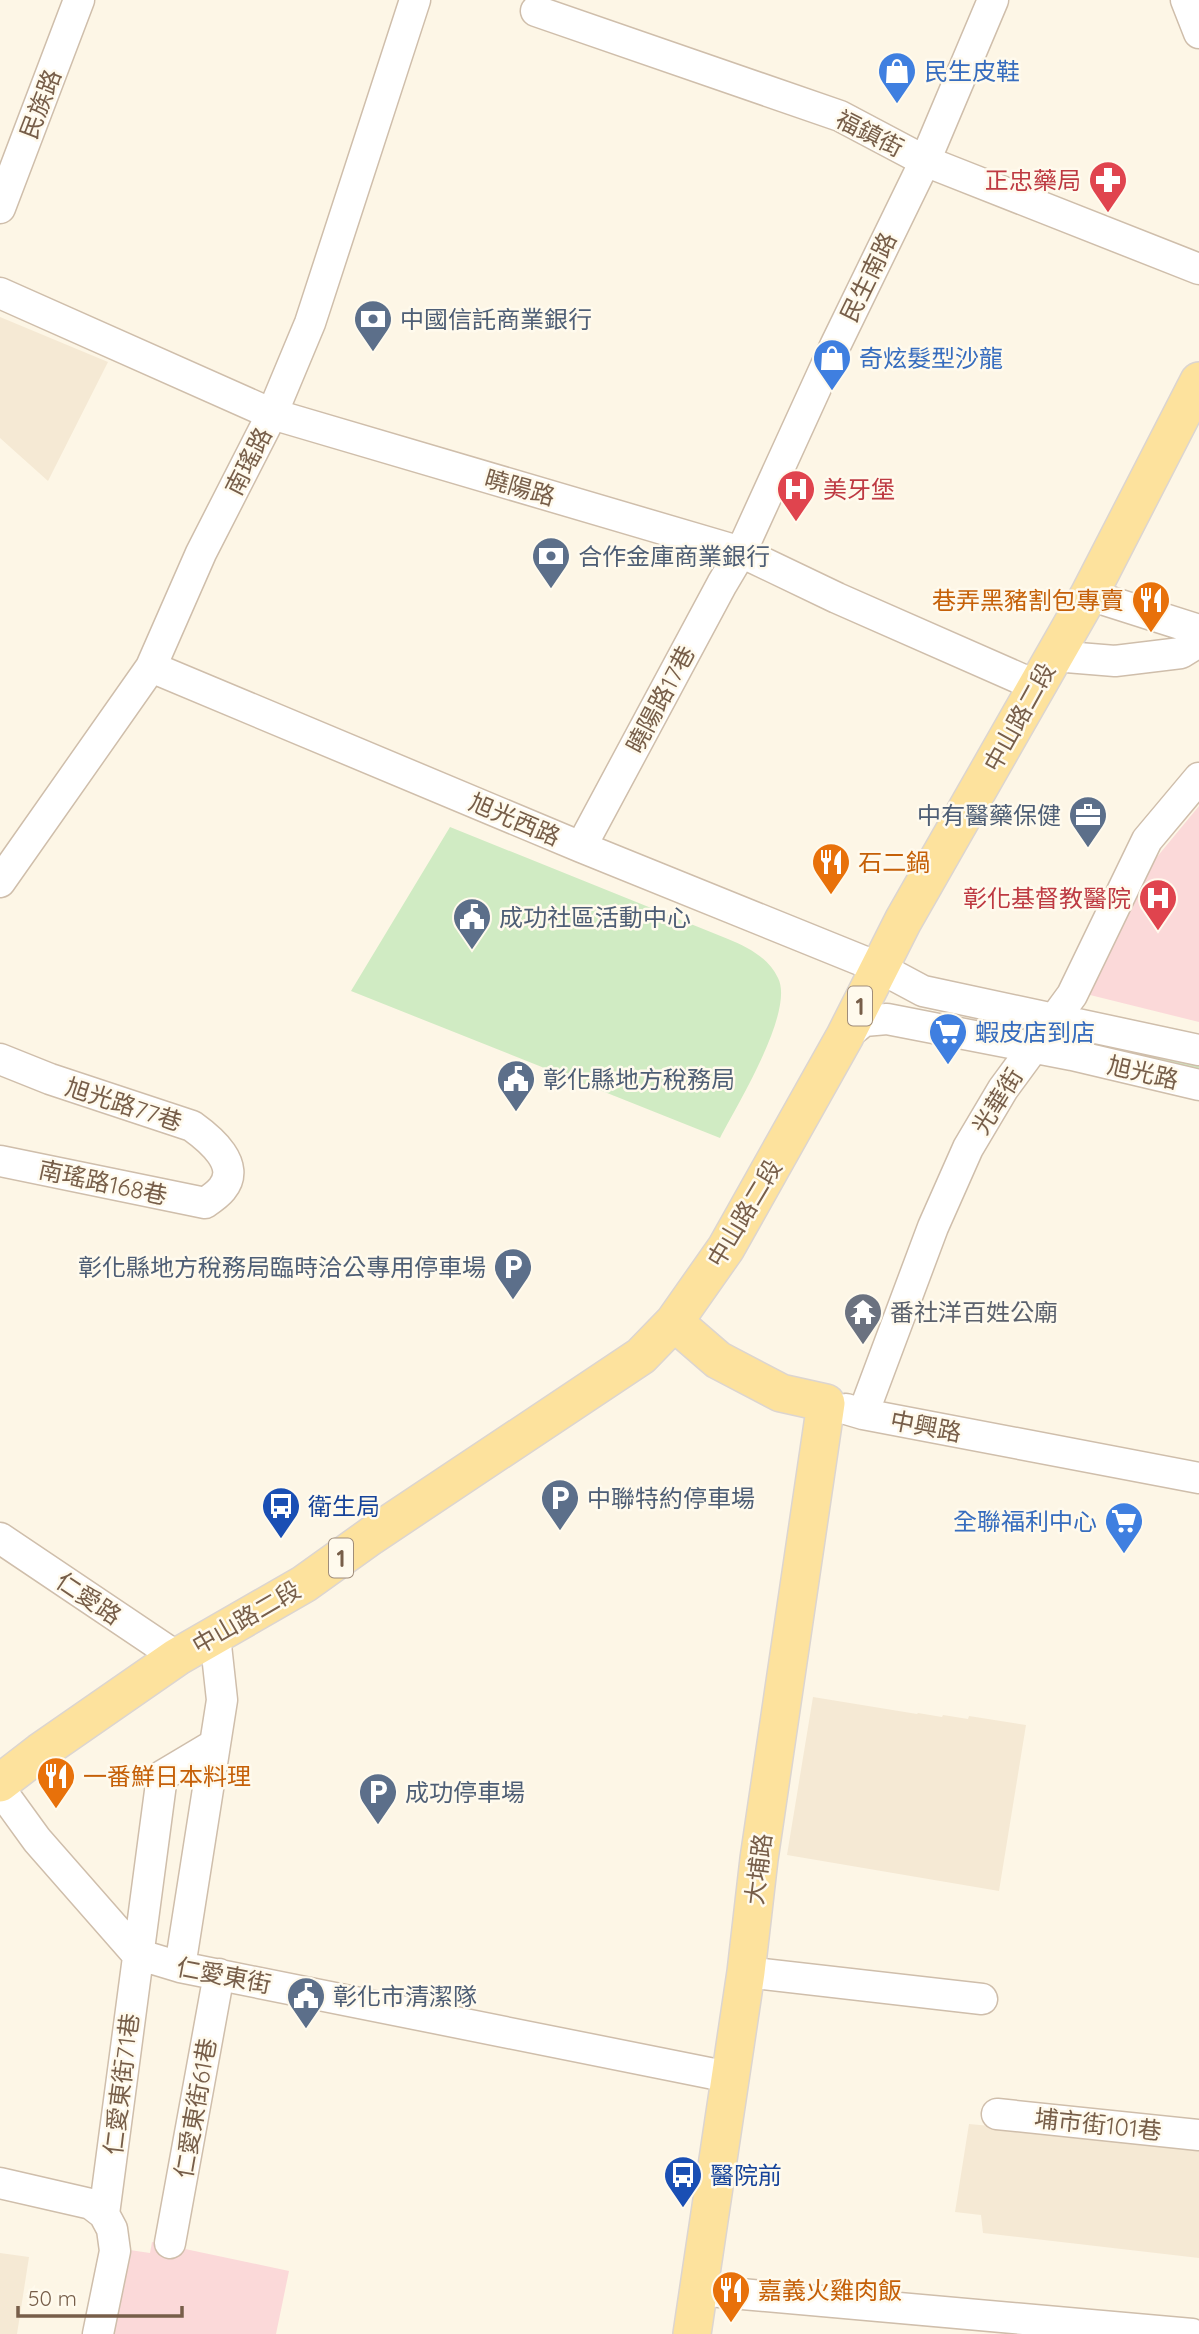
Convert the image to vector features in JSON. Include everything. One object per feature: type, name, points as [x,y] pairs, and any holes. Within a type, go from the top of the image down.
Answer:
[{"type":"main road","name":"中山路二段","points":[[0,1783],[177,1657],[304,1584],[371,1536],[641,1356],[674,1322],[726,1248],[845,1036],[903,921],[1089,595],[1199,381]]},
{"type":"main road","name":"中興路","points":[[674,1322],[718,1360],[781,1393],[826,1403]]},
{"type":"main road","name":"大埔路","points":[[692,2334],[826,1403]]},
{"type":"street","name":"民族路","points":[[0,208],[79,0]]},
{"type":"street","name":"南瑤路","points":[[0,882],[151,667],[201,553],[272,414],[310,323],[415,0]]},
{"type":"street","name":"民生南路","points":[[741,552],[835,346],[925,161],[993,0]]},
{"type":"street","points":[[1186,0],[1199,33]]},
{"type":"street","name":"福鎮街","points":[[536,10],[840,116],[925,161],[1199,269]]},
{"type":"street","name":"曉陽路","points":[[0,293],[272,414],[741,552],[837,598],[1046,671],[1181,653],[1199,642]]},
{"type":"street","name":"曉陽路17巷","points":[[581,847],[741,552]]},
{"type":"street","points":[[1089,595],[1199,630]]},
{"type":"street","name":"旭光西路","points":[[151,667],[581,847],[880,968]]},
{"type":"street","name":"光華街","points":[[863,1414],[933,1227],[960,1165],[1003,1089],[1072,995],[1147,840],[1199,778]]},
{"type":"street","name":"旭光路","points":[[880,968],[923,991],[1199,1050]]},
{"type":"street","name":"旭光路","points":[[845,1036],[864,1021],[887,1019],[1199,1085]]},
{"type":"street","name":"旭光路77巷","points":[[0,1059],[50,1079],[192,1126],[210,1139],[224,1156],[229,1174],[224,1188],[205,1203]]},
{"type":"street","name":"南瑤路168巷","points":[[0,1161],[205,1203]]},
{"type":"street","name":"中興路","points":[[826,1403],[863,1414],[1199,1478]]},
{"type":"street","name":"仁愛路","points":[[0,1538],[177,1657]]},
{"type":"street","points":[[180,1967],[222,1700],[215,1636]]},
{"type":"street","name":"仁愛東街71巷","points":[[104,2214],[162,1776],[214,1745]]},
{"type":"street","points":[[0,1789],[37,1840],[137,1954]]},
{"type":"street","name":"仁愛東街","points":[[137,1954],[180,1967],[729,2077]]},
{"type":"street","points":[[746,1972],[982,1999]]},
{"type":"street","name":"仁愛東街61巷","points":[[170,2243],[219,1974]]},
{"type":"street","name":"埔市街101巷","points":[[996,2114],[1199,2135]]},
{"type":"street","points":[[0,2183],[91,2204],[104,2214],[112,2229],[115,2252],[98,2334]]},
{"type":"street","points":[[697,2290],[940,2323],[1192,2334]]},
{"type":"shaded area","points":[[0,317],[108,362],[48,481],[0,438]]},
{"type":"shaded area","name":"彰化基督教醫院","points":[[1199,806],[1199,1022],[1086,994],[1147,869]]},
{"type":"shaded area","points":[[813,1697],[917,1714],[968,1719],[969,1716],[1026,1725],[999,1891],[787,1855]]},
{"type":"shaded area","points":[[969,2124],[1199,2145],[1199,2258],[983,2233],[981,2215],[955,2212]]},
{"type":"shaded area","points":[[152,2242],[289,2271],[276,2334],[106,2334],[123,2249],[150,2253]]},
{"type":"shaded area","points":[[0,2253],[29,2257],[17,2334],[0,2334]]},
{"type":"green space","points":[[450,827],[728,939],[750,949],[769,964],[778,978],[781,993],[772,1034],[720,1138],[351,991]]},
{"type":"green space","points":[[1063,1034],[1199,1061],[1199,1075],[1062,1039]]},
{"type":"place","name":"民生皮鞋","points":[[897,105]]},
{"type":"place","name":"正忠藥局","points":[[1108,214]]},
{"type":"place","name":"中國信託商業銀行","points":[[373,353]]},
{"type":"place","name":"奇炫髮型沙龍","points":[[832,392]]},
{"type":"place","name":"美牙堡","points":[[796,523]]},
{"type":"place","name":"合作金庫商業銀行","points":[[551,590]]},
{"type":"place","name":"巷弄黑豬割包專賣","points":[[1151,634]]},
{"type":"place","name":"中有醫藥保健","points":[[1088,849]]},
{"type":"place","name":"石二鍋","points":[[831,896]]},
{"type":"place","name":"彰化基督教醫院","points":[[1158,932]]},
{"type":"place","name":"成功社區活動中心","points":[[472,951]]},
{"type":"place","name":"蝦皮店到店","points":[[948,1066]]},
{"type":"place","name":"彰化縣地方稅務局","points":[[516,1113]]},
{"type":"place","name":"彰化縣地方稅務局臨時洽公專用停車場","points":[[513,1301]]},
{"type":"place","name":"番社洋百姓公廟","points":[[863,1346]]},
{"type":"place","name":"中聯特約停車場","points":[[560,1532]]},
{"type":"place","name":"衛生局","points":[[281,1540]]},
{"type":"place","name":"全聯福利中心","points":[[1124,1555]]},
{"type":"place","name":"一番鮮日本料理","points":[[56,1810]]},
{"type":"place","name":"成功停車場","points":[[378,1826]]},
{"type":"place","name":"彰化市清潔隊","points":[[306,2030]]},
{"type":"place","name":"醫院前","points":[[683,2209]]},
{"type":"place","name":"嘉義火雞肉飯","points":[[731,2324]]}]
